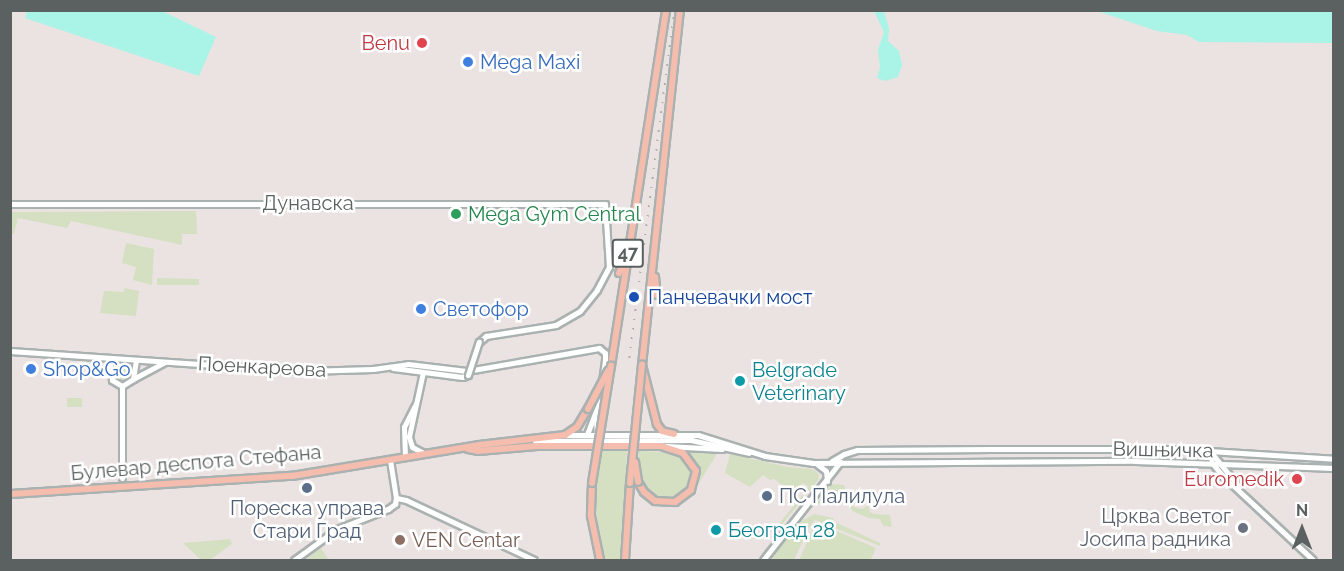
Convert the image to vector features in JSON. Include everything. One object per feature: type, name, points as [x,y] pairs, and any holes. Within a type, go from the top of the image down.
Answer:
[{"type":"main road","name":"47","points":[[600,561],[591,516],[592,483],[666,10]]},
{"type":"main road","name":"47","points":[[625,561],[630,483],[680,10]]},
{"type":"main road","name":"Дунавска","points":[[10,204],[578,202],[605,204],[609,267],[597,290],[580,311],[555,325],[486,336],[479,342],[468,375]]},
{"type":"main road","points":[[619,273],[628,254]]},
{"type":"main road","points":[[653,265],[657,295]]},
{"type":"main road","name":"Поенкареова","points":[[388,368],[408,364],[471,371],[601,348],[605,360],[596,413]]},
{"type":"main road","name":"Поенкареова","points":[[10,351],[305,371],[388,368],[462,377],[468,375]]},
{"type":"main road","points":[[109,358],[112,380],[122,386]]},
{"type":"main road","points":[[133,379],[136,360]]},
{"type":"main road","points":[[122,386],[165,362]]},
{"type":"main road","points":[[642,364],[660,430],[674,435]]},
{"type":"main road","points":[[565,435],[577,427],[611,366]]},
{"type":"main road","points":[[423,372],[410,425],[410,441],[412,447],[425,454]]},
{"type":"main road","points":[[122,386],[122,478]]},
{"type":"main road","points":[[405,457],[404,427],[407,417],[416,404]]},
{"type":"main road","points":[[588,435],[596,413]]},
{"type":"main road","points":[[596,413],[597,435]]},
{"type":"main road","name":"Булевар деспота Стефана","points":[[10,494],[255,480],[565,435],[706,436],[754,453]]},
{"type":"main road","name":"Булевар деспота Стефана","points":[[526,440],[691,440],[731,450],[813,463],[994,460]]},
{"type":"main road","points":[[635,441],[638,482],[651,499],[664,503],[679,501],[691,490],[696,476],[692,462],[680,451],[661,446]]},
{"type":"main road","points":[[464,448],[478,451],[531,447],[661,446],[731,450]]},
{"type":"main road","name":"Булевар деспота Стефана","points":[[828,463],[849,452],[992,449]]},
{"type":"main road","name":"Вишњичка","points":[[992,449],[1210,451],[1334,459]]},
{"type":"main road","points":[[1210,451],[1212,463],[1313,561]]},
{"type":"main road","points":[[1210,451],[1249,500]]},
{"type":"main road","points":[[763,561],[849,452]]},
{"type":"main road","points":[[294,561],[333,531],[388,509],[395,503],[390,460]]},
{"type":"main road","name":"Вишњичка","points":[[994,460],[1221,463],[1334,468]]},
{"type":"main road","points":[[813,463],[825,470],[826,482]]},
{"type":"main road","points":[[1235,483],[1234,472],[1244,464]]},
{"type":"main road","points":[[396,498],[406,500],[534,561]]},
{"type":"shaded area","points":[[27,11],[162,11],[216,37],[199,76],[25,18]]},
{"type":"shaded area","points":[[874,11],[884,11],[889,29],[888,41],[899,51],[902,65],[898,77],[885,81],[877,78],[880,67],[878,50],[884,32]]},
{"type":"shaded area","points":[[1097,11],[1333,11],[1333,43],[1199,42],[1187,35],[1157,31]]},
{"type":"shaded area","points":[[196,211],[197,234],[182,234],[182,245],[71,221],[67,228],[18,218],[14,234],[11,233],[11,212]]},
{"type":"shaded area","points":[[126,243],[154,249],[152,285],[133,280],[136,267],[122,263]]},
{"type":"shaded area","points":[[157,278],[199,279],[199,285],[157,285]]},
{"type":"shaded area","points":[[124,288],[139,291],[136,316],[100,313],[104,291],[124,292]]},
{"type":"shaded area","points":[[122,366],[127,368],[129,373],[127,378],[122,380],[117,378],[115,373],[117,368]]},
{"type":"shaded area","points":[[67,398],[82,398],[82,407],[67,407]]},
{"type":"shaded area","points":[[681,449],[718,452],[696,488],[696,465]]},
{"type":"shaded area","points":[[597,451],[627,451],[621,560],[601,560],[592,515]]},
{"type":"shaded area","points":[[639,451],[669,452],[684,457],[692,472],[690,484],[685,492],[673,499],[661,500],[645,491],[638,464]]},
{"type":"shaded area","points":[[730,454],[788,467],[812,469],[818,473],[819,479],[780,527],[778,525],[809,487],[803,483],[794,493],[774,479],[770,480],[763,475],[750,487],[725,473]]},
{"type":"shaded area","points":[[831,484],[844,485],[851,505],[863,509],[868,505],[870,512],[874,514],[890,515],[892,527],[883,526],[880,519],[869,518],[854,512],[835,493],[814,507]]},
{"type":"shaded area","points":[[814,514],[833,518],[835,522],[880,543],[880,546],[815,520],[794,560],[773,560],[773,555],[800,522]]},
{"type":"shaded area","points":[[816,522],[876,548],[871,559],[874,560],[799,560]]},
{"type":"shaded area","points":[[230,539],[232,544],[210,560],[200,559],[183,543]]},
{"type":"shaded area","points":[[321,548],[329,560],[305,560]]},
{"type":"railway","points":[[629,358],[674,10]]},
{"type":"place","name":"Benu","points":[[422,43]]},
{"type":"place","name":"Mega Maxi","points":[[468,62]]},
{"type":"place","name":"Mega Gym Central","points":[[456,214]]},
{"type":"place","name":"Панчевачки мост","points":[[634,297]]},
{"type":"place","name":"Светофор","points":[[421,309]]},
{"type":"place","name":"Shop&Go","points":[[31,369]]},
{"type":"place","name":"Belgrade Veterinary","points":[[740,381]]},
{"type":"place","name":"Euromedik","points":[[1297,479]]},
{"type":"place","name":"Пореска управа Стари Град","points":[[307,488]]},
{"type":"place","name":"ПС Палилула","points":[[767,496]]},
{"type":"place","name":"Црква Светог Јосипа радника","points":[[1243,528]]},
{"type":"place","name":"Београд 28","points":[[716,530]]},
{"type":"place","name":"VEN Centar","points":[[400,540]]}]
